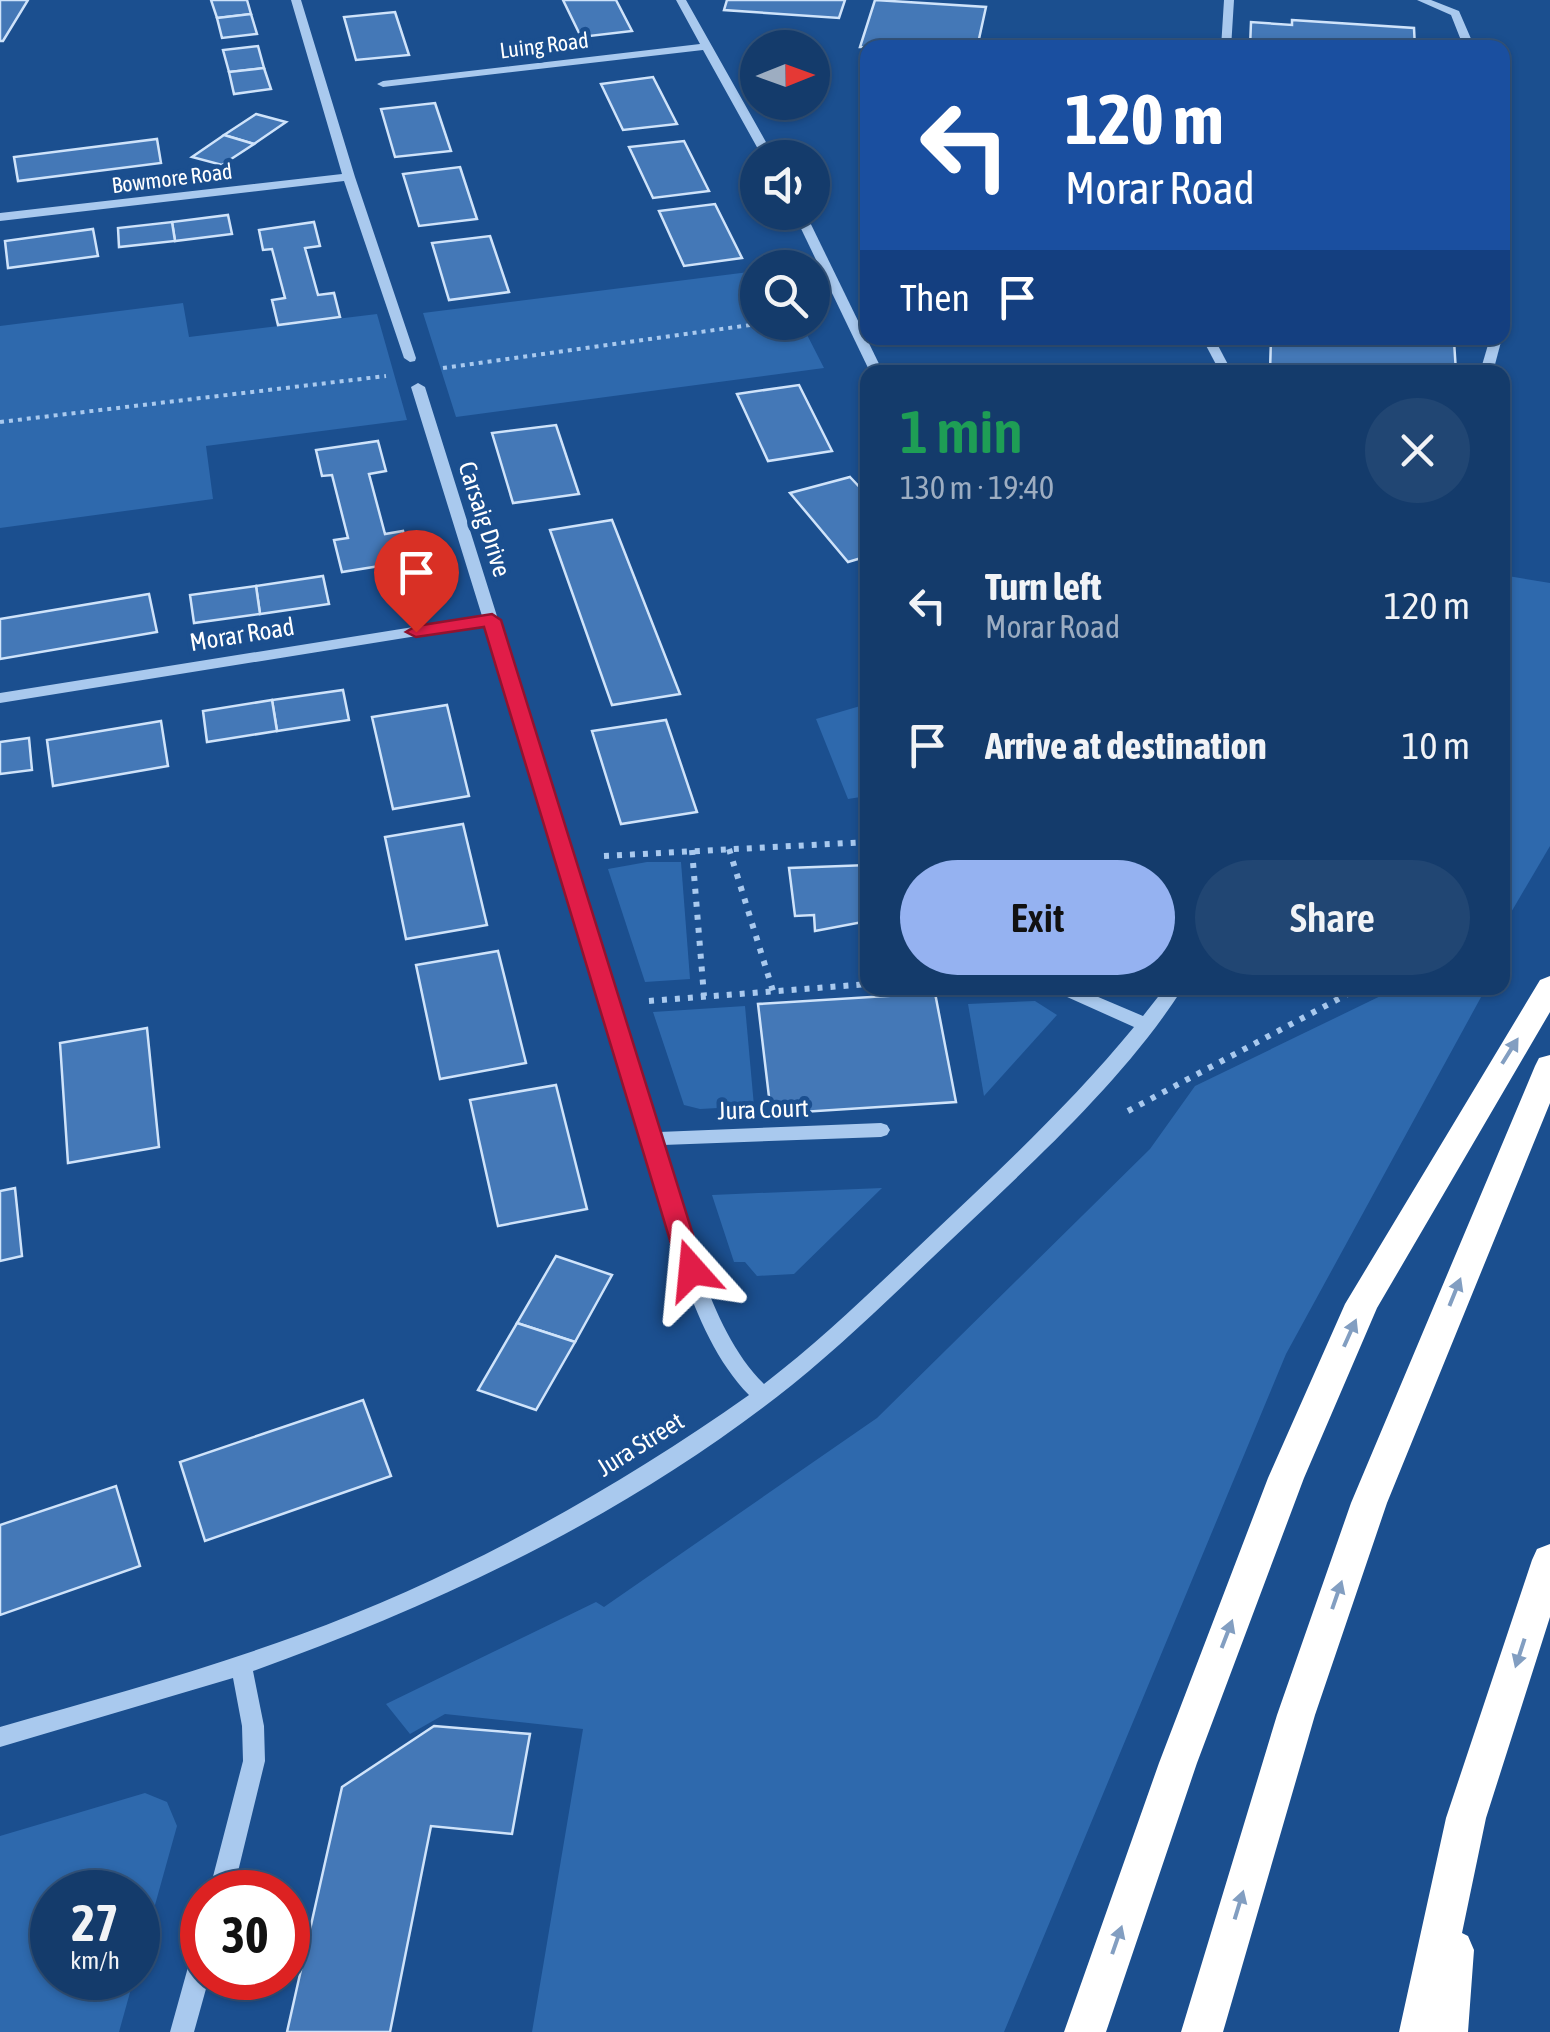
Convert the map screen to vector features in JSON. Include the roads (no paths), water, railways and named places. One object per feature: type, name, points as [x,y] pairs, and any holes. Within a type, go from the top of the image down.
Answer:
[{"type":"highway","points":[[1085,2032],[1178,1763],[1259,1549],[1362,1304],[1550,987]]},
{"type":"highway","points":[[1202,2032],[1296,1715],[1369,1503],[1550,1066]]},
{"type":"highway","points":[[1420,2032],[1466,1818],[1550,1560]]},
{"type":"highway","points":[[1447,2032],[1466,1818]]},
{"type":"street","points":[[296,0],[349,178],[410,358]]},
{"type":"street","points":[[681,0],[759,140]]},
{"type":"street","points":[[1227,40],[1230,0]]},
{"type":"street","points":[[1422,0],[1455,13],[1467,40]]},
{"type":"street","name":"Luing Road","points":[[383,84],[709,46]]},
{"type":"street","name":"Bowmore Road","points":[[0,218],[349,178]]},
{"type":"street","points":[[807,230],[860,336]]},
{"type":"street","name":"Carsaig Drive","points":[[418,387],[702,1303],[730,1359],[744,1379],[764,1396]]},
{"type":"street","name":"Morar Road","points":[[0,698],[492,620]]},
{"type":"street","points":[[1078,995],[1146,1025]]},
{"type":"street","name":"Jura Street","points":[[0,1738],[241,1665],[403,1602],[636,1480],[764,1396],[851,1321],[1096,1086],[1169,995]]},
{"type":"street","name":"Jura Court","points":[[648,1138],[880,1130]]},
{"type":"street","points":[[227,1870],[254,1761],[253,1726],[241,1665]]},
{"type":"street","points":[[182,2032],[191,2000]]}]
